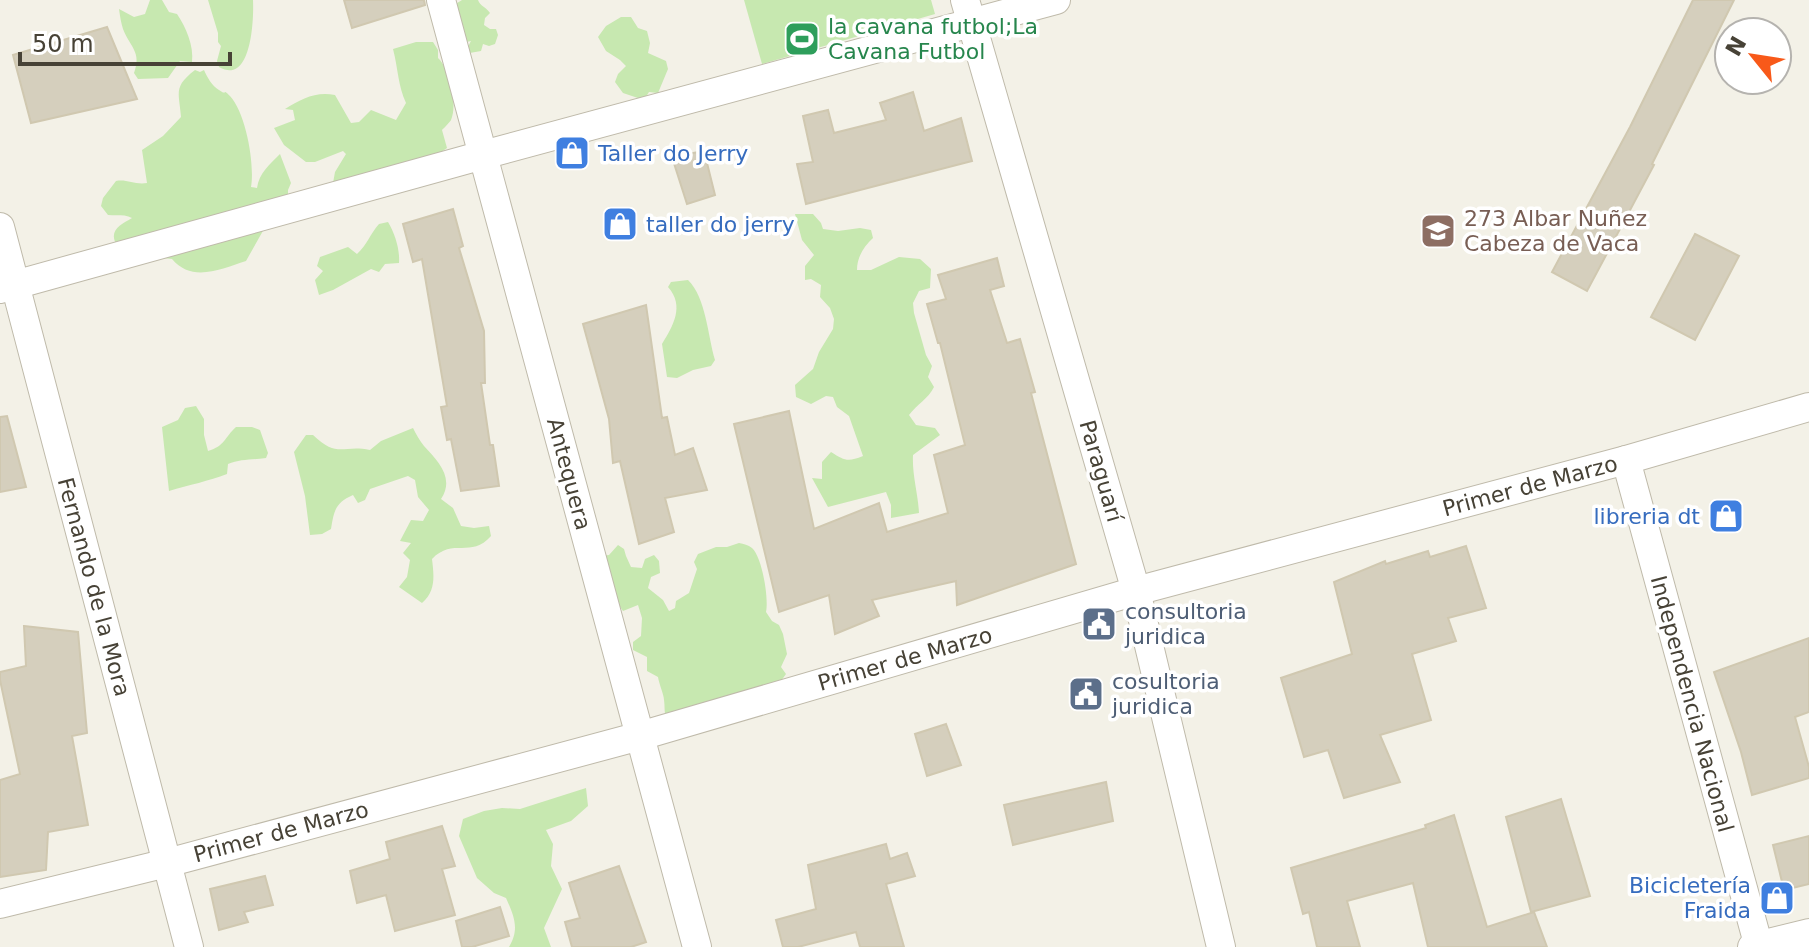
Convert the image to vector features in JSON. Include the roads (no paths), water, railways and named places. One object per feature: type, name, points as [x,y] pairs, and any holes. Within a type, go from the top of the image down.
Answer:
[{"type":"street","name":"Antequera","points":[[441,0],[697,947]]},
{"type":"street","points":[[8,287],[483,155],[968,12],[1056,0]]},
{"type":"street","name":"Paraguarí","points":[[968,12],[1136,591],[1221,947]]},
{"type":"street","name":"Fernando de la Mora","points":[[0,227],[8,287],[189,947]]},
{"type":"street","name":"Primer de Marzo","points":[[0,904],[167,863],[640,736],[1136,591],[1626,460],[1809,407]]},
{"type":"street","name":"Independencia Nacional","points":[[1626,460],[1756,946]]},
{"type":"street","points":[[1756,946],[1809,933]]},
{"type":"place","name":"la cavana futbol;La Cavana Futbol","points":[[802,39]]},
{"type":"place","name":"Taller do Jerry","points":[[572,153]]},
{"type":"place","name":"taller do jerry","points":[[620,224]]},
{"type":"place","name":"273 Albar Nuñez Cabeza de Vaca","points":[[1438,231]]},
{"type":"place","name":"libreria dt","points":[[1726,516]]},
{"type":"place","name":"consultoria juridica","points":[[1099,624]]},
{"type":"place","name":"cosultoria juridica","points":[[1086,694]]},
{"type":"place","name":"Bicicletería Fraida","points":[[1777,898]]}]
